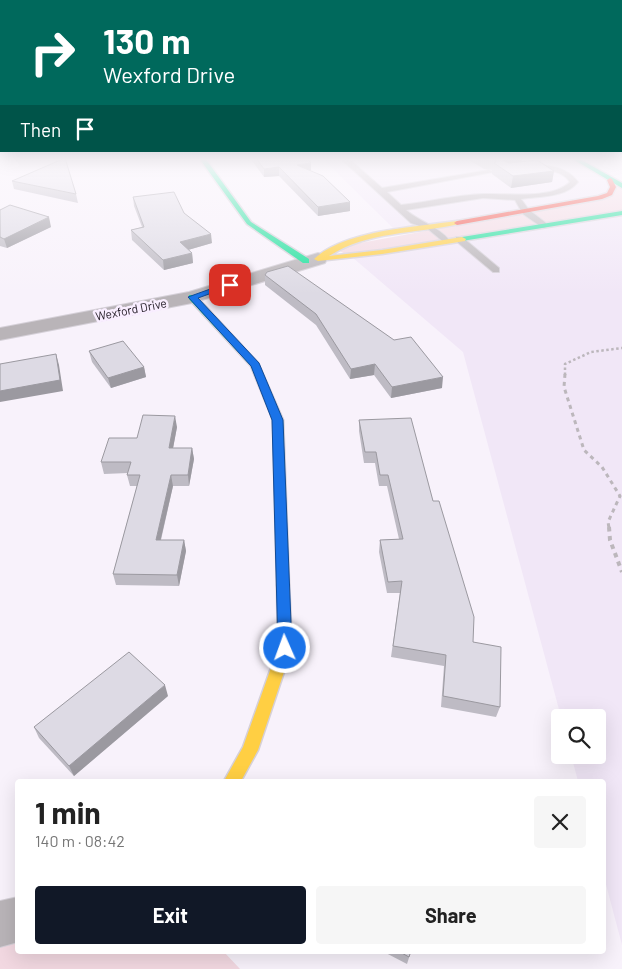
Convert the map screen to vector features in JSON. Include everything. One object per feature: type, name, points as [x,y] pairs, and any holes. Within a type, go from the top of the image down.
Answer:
[{"type":"main road","points":[[235,203],[249,223],[312,260]]},
{"type":"main road","name":"Wexford Drive","points":[[312,260],[333,248],[367,238],[572,203]]},
{"type":"main road","name":"Wexford Drive","points":[[312,260],[352,257],[622,213]]},
{"type":"main road","points":[[192,297],[255,365],[278,420],[285,648],[250,750],[233,779]]},
{"type":"street","name":"Wexford Drive","points":[[0,334],[192,297],[312,260]]},
{"type":"street","points":[[0,924],[15,921]]},
{"type":"lane","points":[[394,203],[414,221],[431,227],[446,241]]},
{"type":"lane","points":[[400,208],[433,203]]},
{"type":"lane","points":[[520,203],[524,206],[526,212],[543,225]]},
{"type":"lane","points":[[458,239],[496,270]]},
{"type":"path","points":[[622,348],[591,352],[565,364],[564,388],[584,450],[602,466],[620,496],[608,522],[610,540],[622,572]]},
{"type":"shaded area","points":[[368,203],[560,203],[398,233]]},
{"type":"shaded area","points":[[577,203],[622,203],[622,213],[352,257],[333,248]]},
{"type":"shaded area","points":[[622,213],[622,945],[606,885],[606,779],[577,779],[573,764],[606,764],[606,709],[559,709],[463,352],[352,257]]},
{"type":"shaded area","points":[[15,920],[15,954],[226,954],[240,969],[0,969],[0,924]]},
{"type":"building","points":[[135,203],[179,203],[184,213],[211,234],[180,242],[192,253],[163,260],[131,230],[144,227]]},
{"type":"building","points":[[314,203],[342,203],[318,207]]},
{"type":"building","points":[[10,205],[49,217],[4,239],[0,237],[0,210]]},
{"type":"building","points":[[288,266],[394,340],[411,337],[443,377],[392,387],[375,364],[351,369],[316,314],[265,275],[267,272]]},
{"type":"building","points":[[123,341],[144,367],[108,378],[89,351]]},
{"type":"building","points":[[56,354],[60,380],[0,391],[0,364]]},
{"type":"building","points":[[143,415],[175,416],[169,448],[192,448],[188,475],[171,475],[156,540],[184,540],[177,575],[113,574],[140,475],[127,475],[131,462],[101,462],[109,438],[137,438]]},
{"type":"building","points":[[411,418],[433,501],[439,501],[474,617],[473,642],[501,647],[500,707],[443,696],[446,655],[393,646],[402,581],[388,582],[380,540],[403,539],[388,475],[380,475],[376,452],[365,452],[359,420]]},
{"type":"building","points":[[129,652],[165,685],[69,766],[34,727]]},
{"type":"traffic: fast","points":[[235,203],[249,223],[306,261]]},
{"type":"traffic: fast","points":[[462,239],[622,213]]},
{"type":"traffic: fast","points":[[192,297],[255,365],[278,420],[283,585]]},
{"type":"traffic: slow","points":[[457,223],[367,237],[333,250],[318,259],[382,252],[462,239]]},
{"type":"traffic: slow","points":[[233,779],[250,750],[285,648],[283,585]]},
{"type":"traffic: jam","points":[[457,223],[570,203]]},
{"type":"route","points":[[230,285],[192,297],[255,365],[278,420],[285,648]]}]
